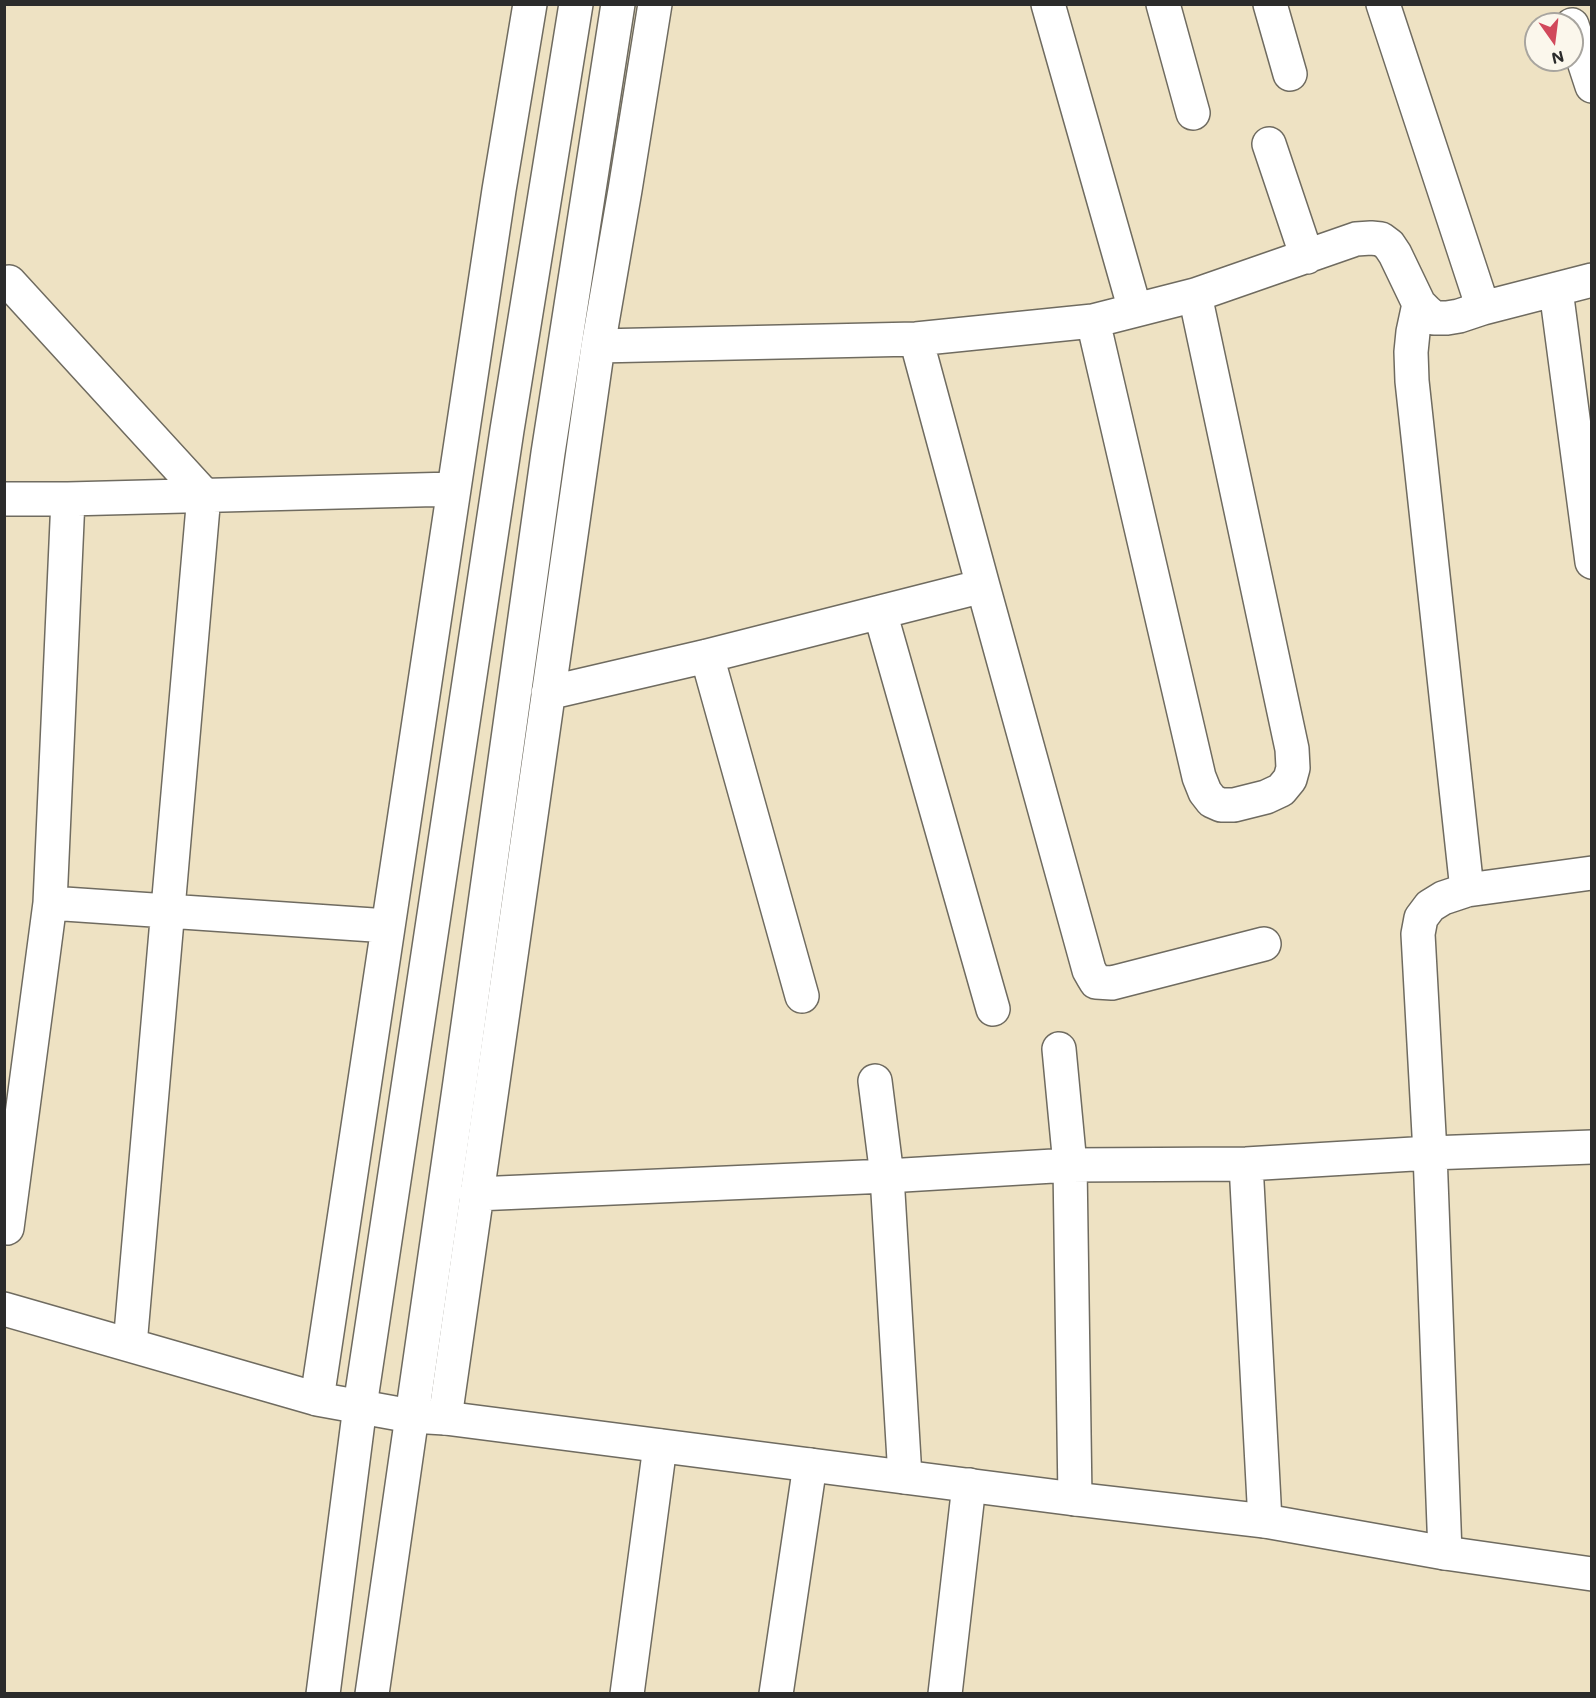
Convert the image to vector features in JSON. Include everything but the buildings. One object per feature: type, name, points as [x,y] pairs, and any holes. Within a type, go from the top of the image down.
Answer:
[{"type":"main road","points":[[317,1399],[499,190],[530,4]]},
{"type":"main road","points":[[323,1694],[360,1406],[509,418],[576,4]]},
{"type":"main road","points":[[376,1693],[411,1416],[548,453],[618,4]]},
{"type":"main road","points":[[445,1418],[598,346],[655,4]]},
{"type":"main road","points":[[1048,4],[1135,310]]},
{"type":"main road","points":[[1163,4],[1193,113]]},
{"type":"main road","points":[[1270,4],[1290,74]]},
{"type":"main road","points":[[1383,4],[1483,308]]},
{"type":"main road","points":[[1584,62],[1592,86]]},
{"type":"main road","points":[[1269,144],[1307,257]]},
{"type":"main road","points":[[598,346],[916,339],[1093,321],[1195,295],[1356,239],[1381,239],[1389,245],[1419,304],[1434,318],[1447,318],[1592,280]]},
{"type":"main road","points":[[9,282],[204,495],[130,1345]]},
{"type":"main road","points":[[1556,290],[1592,562]]},
{"type":"main road","points":[[1093,321],[1199,777],[1205,792],[1212,801],[1221,805],[1234,805],[1256,800],[1281,790],[1290,779],[1293,768],[1292,749],[1195,295]]},
{"type":"main road","points":[[1419,304],[1411,352],[1412,381],[1467,891]]},
{"type":"main road","points":[[916,339],[1089,970],[1093,977],[1096,982],[1112,983],[1264,944]]},
{"type":"main road","points":[[4,499],[454,489]]},
{"type":"main road","points":[[7,1228],[50,903],[68,499]]},
{"type":"main road","points":[[549,693],[707,656],[983,586]]},
{"type":"main road","points":[[880,612],[993,1009]]},
{"type":"main road","points":[[707,656],[802,996]]},
{"type":"main road","points":[[1444,1553],[1430,1154],[1418,934],[1421,918],[1430,906],[1443,898],[1467,891],[1592,873]]},
{"type":"main road","points":[[50,903],[388,926]]},
{"type":"main road","points":[[1059,1049],[1070,1165],[1075,1499]]},
{"type":"main road","points":[[876,1082],[887,1176],[904,1478]]},
{"type":"main road","points":[[477,1194],[887,1176],[1070,1165],[1246,1164],[1592,1147]]},
{"type":"main road","points":[[1246,1164],[1265,1521]]},
{"type":"main road","points":[[4,1309],[317,1399],[411,1416],[445,1418],[904,1478],[1265,1521],[1444,1553],[1592,1574]]},
{"type":"main road","points":[[627,1694],[660,1446]]},
{"type":"main road","points":[[776,1694],[810,1465]]},
{"type":"main road","points":[[945,1694],[969,1485]]}]
